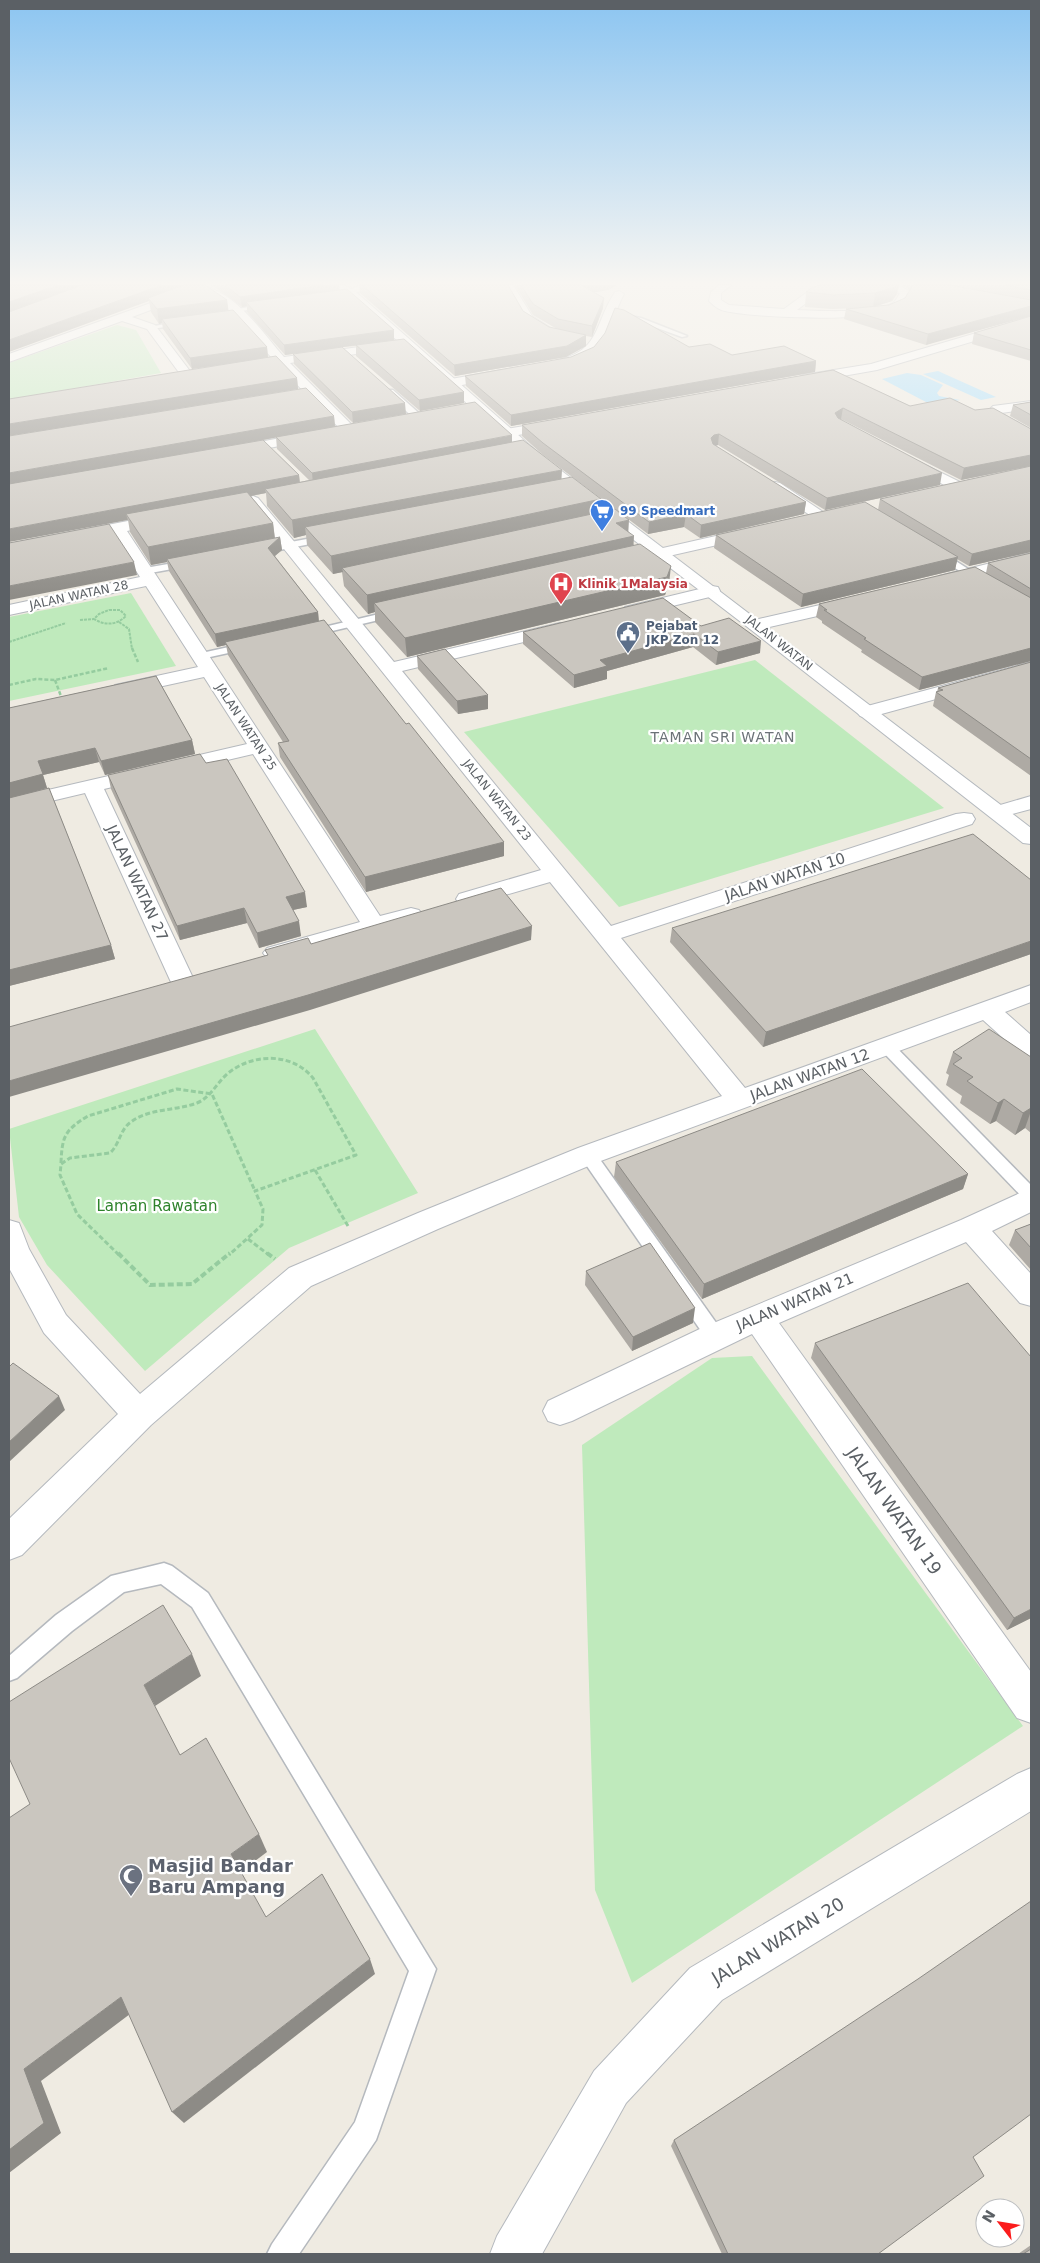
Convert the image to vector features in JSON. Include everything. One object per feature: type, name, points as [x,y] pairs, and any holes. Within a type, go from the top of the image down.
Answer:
[{"type":"street","name":"JALAN WATAN","points":[[460,391],[506,433],[522,457],[615,520],[655,554],[712,591],[1031,838]]},
{"type":"street","points":[[295,395],[312,392],[349,430]]},
{"type":"street","points":[[1031,405],[998,410],[992,414],[1031,436]]},
{"type":"street","points":[[462,409],[478,407]]},
{"type":"street","points":[[401,420],[423,416]]},
{"type":"street","points":[[506,433],[575,421]]},
{"type":"street","points":[[218,453],[269,448],[366,427]]},
{"type":"street","points":[[899,456],[957,486]]},
{"type":"street","points":[[765,480],[824,518]]},
{"type":"street","points":[[938,491],[976,482]]},
{"type":"street","name":"JALAN WATAN 23","points":[[262,504],[289,545],[331,582],[353,624],[740,1100]]},
{"type":"street","points":[[805,522],[840,514]]},
{"type":"street","points":[[9,549],[175,517]]},
{"type":"street","points":[[596,524],[615,520]]},
{"type":"street","name":"JALAN WATAN 25","points":[[117,528],[374,925]]},
{"type":"street","points":[[655,554],[766,530]]},
{"type":"street","points":[[933,583],[1031,558]]},
{"type":"street","name":"JALAN WATAN 28","points":[[9,610],[147,575]]},
{"type":"street","points":[[616,614],[712,591]]},
{"type":"street","points":[[756,625],[868,598]]},
{"type":"street","points":[[390,669],[578,624]]},
{"type":"street","points":[[63,702],[205,663]]},
{"type":"street","points":[[867,712],[1031,667]]},
{"type":"street","points":[[9,805],[259,747]]},
{"type":"street","name":"JALAN WATAN 27","points":[[92,786],[182,980]]},
{"type":"street","points":[[997,812],[1031,802]]},
{"type":"street","name":"JALAN WATAN 10","points":[[606,935],[964,820]]},
{"type":"street","points":[[249,961],[556,873]]},
{"type":"street","name":"JALAN WATAN 12","points":[[9,1543],[139,1415],[300,1277],[588,1155],[1031,994]]},
{"type":"street","points":[[988,1010],[1031,1049]]},
{"type":"street","name":"JALAN WATAN 21","points":[[560,1411],[715,1336],[971,1228],[1031,1199]]},
{"type":"street","points":[[971,1228],[1031,1294]]},
{"type":"street","points":[[9,1231],[14,1250],[55,1324],[139,1415]]},
{"type":"street","name":"JALAN WATAN 19","points":[[758,1318],[1031,1704]]},
{"type":"street","name":"JALAN WATAN 20","points":[[515,2254],[610,2087],[706,1984],[1031,1788]]},
{"type":"lane","points":[[389,391],[423,416]]},
{"type":"lane","points":[[251,552],[337,536]]},
{"type":"lane","points":[[930,549],[993,587]]},
{"type":"lane","points":[[147,575],[202,561]]},
{"type":"lane","points":[[296,636],[410,610]]},
{"type":"lane","points":[[205,663],[258,644]]},
{"type":"lane","points":[[888,1047],[1031,1195]]},
{"type":"lane","points":[[588,1155],[715,1336]]},
{"type":"lane","points":[[9,1670],[64,1623],[119,1583],[164,1573],[200,1600],[423,1969],[366,2130],[282,2254]]},
{"type":"path","points":[[9,642],[22,636],[61,626],[64,623],[94,619],[103,624],[119,622],[125,618],[126,613],[116,610],[101,612],[94,619]]},
{"type":"path","points":[[119,622],[126,625],[131,632],[130,646],[139,663],[133,664]]},
{"type":"path","points":[[9,685],[36,679],[55,680],[115,667]]},
{"type":"path","points":[[55,680],[63,702]]},
{"type":"path","points":[[61,1164],[70,1158],[110,1153],[115,1150],[124,1127],[138,1117],[196,1103],[212,1094],[221,1080],[231,1071],[259,1059],[285,1060],[306,1068],[314,1078],[356,1155],[255,1191]]},
{"type":"path","points":[[177,1088],[212,1094],[263,1209],[262,1225],[248,1239],[192,1284],[150,1285],[77,1214],[67,1184],[60,1176],[62,1140],[75,1124],[88,1116],[177,1088]]},
{"type":"path","points":[[315,1170],[362,1250]]},
{"type":"green space","points":[[9,391],[62,391],[9,400]]},
{"type":"green space","points":[[131,593],[176,666],[9,701],[9,617]]},
{"type":"green space","points":[[755,660],[944,808],[619,907],[464,732]]},
{"type":"green space","name":"Laman Rawatan","points":[[315,1029],[418,1193],[289,1248],[145,1371],[47,1265],[19,1217],[9,1129]]},
{"type":"green space","points":[[752,1356],[1023,1726],[632,1983],[595,1890],[582,1445],[712,1358]]},
{"type":"water","points":[[904,391],[939,391],[937,393],[939,396],[960,400],[940,404],[926,402]]},
{"type":"water","points":[[960,391],[982,391],[996,397],[981,400]]},
{"type":"building","points":[[61,391],[218,391],[9,424],[9,399]]},
{"type":"building","points":[[290,391],[309,391],[334,416],[9,473],[9,436]]},
{"type":"building","points":[[330,391],[391,391],[405,403],[352,412]]},
{"type":"building","points":[[408,391],[464,392],[419,400]]},
{"type":"building","points":[[482,391],[649,391],[511,415]]},
{"type":"building","points":[[716,391],[877,391],[910,406],[950,398],[975,410],[993,408],[1031,429],[1031,455],[964,468],[843,408],[835,413],[838,418],[942,473],[827,498],[719,434],[711,438],[713,444],[806,502],[701,525],[686,514],[649,522],[543,443],[522,425]]},
{"type":"building","points":[[475,402],[512,435],[312,473],[276,437]]},
{"type":"building","points":[[1031,402],[1031,415],[1013,405]]},
{"type":"building","points":[[263,440],[299,475],[9,529],[9,484]]},
{"type":"building","points":[[523,440],[562,470],[292,520],[265,489]]},
{"type":"building","points":[[1031,466],[1031,540],[972,554],[880,499]]},
{"type":"building","points":[[572,477],[601,499],[331,556],[305,527]]},
{"type":"building","points":[[247,492],[273,523],[148,547],[126,514]]},
{"type":"building","points":[[865,502],[958,557],[803,594],[716,535]]},
{"type":"building","points":[[615,509],[629,520],[616,523],[634,536],[367,595],[342,568]]},
{"type":"building","points":[[109,524],[134,562],[9,586],[9,543]]},
{"type":"building","points":[[280,537],[268,548],[318,612],[215,634],[167,559]]},
{"type":"building","points":[[640,544],[671,566],[667,577],[405,638],[374,603]]},
{"type":"building","points":[[1031,553],[1031,589],[988,563]]},
{"type":"building","points":[[975,567],[1031,598],[1031,648],[922,677],[864,639],[866,638],[824,610],[827,610],[819,604]]},
{"type":"building","points":[[663,598],[701,626],[729,618],[761,641],[718,652],[694,634],[600,660],[607,666],[574,675],[523,632]]},
{"type":"building","points":[[324,620],[406,724],[409,723],[504,842],[365,877],[278,743],[289,741],[225,642]]},
{"type":"building","points":[[445,649],[488,695],[457,701],[417,656]]},
{"type":"building","points":[[1031,662],[1031,759],[936,692],[943,690],[938,688]]},
{"type":"building","points":[[156,676],[192,740],[101,761],[95,748],[38,761],[43,774],[9,783],[9,708]]},
{"type":"building","points":[[200,754],[206,763],[227,759],[305,892],[286,897],[299,921],[257,933],[244,908],[177,926],[108,775]]},
{"type":"building","points":[[49,788],[111,945],[9,970],[9,798]]},
{"type":"building","points":[[973,834],[1031,880],[1031,941],[766,1032],[672,928]]},
{"type":"building","points":[[501,888],[532,926],[308,995],[9,1081],[9,1027],[268,955],[265,950],[308,938],[311,944]]},
{"type":"building","points":[[989,1029],[1031,1057],[1031,1108],[1023,1113],[1004,1099],[998,1103],[967,1081],[973,1077],[953,1064],[962,1058],[953,1052]]},
{"type":"building","points":[[862,1069],[968,1174],[704,1284],[616,1162]]},
{"type":"building","points":[[1031,1224],[1031,1248],[1015,1230]]},
{"type":"building","points":[[650,1243],[695,1308],[633,1337],[586,1271]]},
{"type":"building","points":[[968,1283],[1031,1357],[1031,1609],[1014,1618],[815,1343]]},
{"type":"building","points":[[13,1363],[59,1396],[9,1442],[9,1367]]},
{"type":"building","name":"Masjid Bandar Baru Ampang","points":[[163,1605],[192,1654],[144,1685],[180,1755],[206,1738],[259,1834],[231,1854],[266,1917],[322,1874],[370,1959],[172,2112],[121,1997],[24,2069],[44,2123],[9,2150],[9,1818],[30,1804],[9,1758],[9,1702]]},
{"type":"building","points":[[1031,1901],[1031,2114],[973,2157],[984,2176],[878,2254],[728,2254],[674,2140],[918,1979]]},
{"type":"building","points":[[1031,2249],[1031,2254],[1023,2254]]},
{"type":"place","name":"99 Speedmart","points":[[602,532]]},
{"type":"place","name":"Klinik 1Malaysia","points":[[561,605]]},
{"type":"place","name":"Pejabat JKP Zon 12","points":[[628,654]]},
{"type":"place","name":"Masjid Bandar Baru Ampang","points":[[131,1897]]},
{"type":"district","name":"TAMAN SRI WATAN","points":[[723,737]]}]
